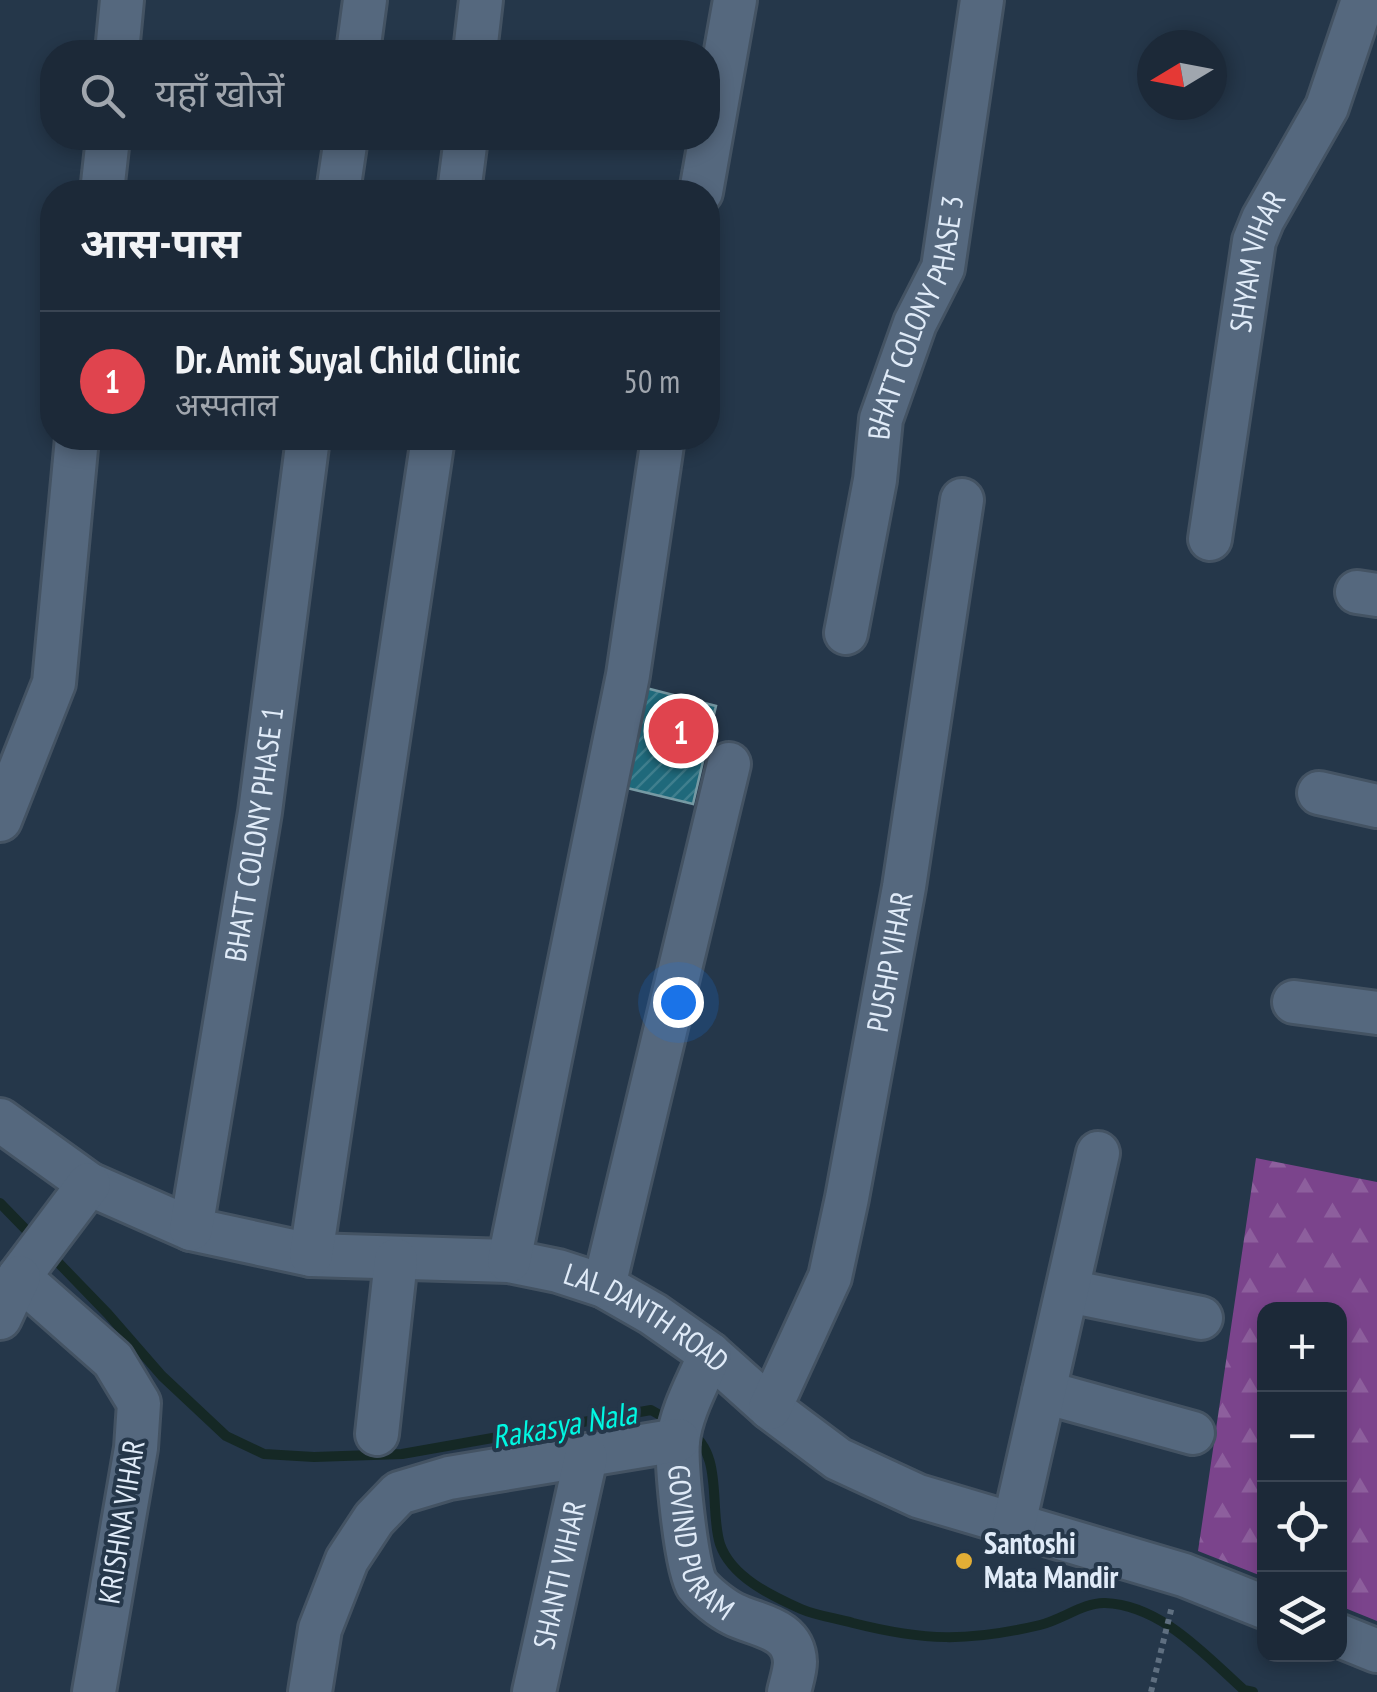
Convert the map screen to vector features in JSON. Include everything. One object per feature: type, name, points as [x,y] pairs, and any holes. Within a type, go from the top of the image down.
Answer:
[{"type":"street","points":[[118,40],[122,0]]},
{"type":"street","points":[[360,40],[366,0]]},
{"type":"street","points":[[477,40],[482,0]]},
{"type":"street","points":[[720,85],[735,0]]},
{"type":"street","name":"BHATT COLONY PHASE 3","points":[[846,633],[875,480],[882,419],[915,324],[943,268],[982,0]]},
{"type":"street","name":"SHYAM VIHAR","points":[[1210,539],[1254,241],[1327,107],[1367,13]]},
{"type":"street","points":[[103,180],[107,150]]},
{"type":"street","points":[[340,180],[344,150]]},
{"type":"street","points":[[461,180],[464,150]]},
{"type":"street","points":[[703,180],[708,150]]},
{"type":"street","points":[[0,820],[54,683],[76,450]]},
{"type":"street","name":"BHATT COLONY PHASE 1","points":[[191,1229],[260,812],[306,450]]},
{"type":"street","points":[[311,1256],[431,450]]},
{"type":"street","points":[[509,1261],[628,675],[661,450]]},
{"type":"street","name":"PUSHP VIHAR","points":[[770,1408],[830,1277],[847,1198],[904,887],[962,500]]},
{"type":"street","points":[[604,1286],[729,764]]},
{"type":"street","points":[[1319,793],[1377,806]]},
{"type":"street","points":[[1294,1002],[1377,1013]]},
{"type":"street","name":"LAL DANTH ROAD","points":[[0,1120],[89,1184],[191,1229],[311,1256],[509,1261],[604,1286],[710,1354],[770,1408],[838,1459],[918,1496],[1184,1575],[1257,1604]]},
{"type":"street","points":[[1014,1524],[1098,1152]]},
{"type":"street","points":[[0,1318],[31,1260],[89,1184]]},
{"type":"street","name":"KRISHNA VIHAR","points":[[31,1260],[113,1360],[138,1403],[136,1448],[94,1692]]},
{"type":"street","points":[[377,1434],[396,1260]]},
{"type":"street","points":[[1068,1291],[1201,1318]]},
{"type":"street","name":"GOVIND PURAM","points":[[710,1354],[684,1422],[688,1560],[696,1583],[730,1613],[780,1632],[790,1645],[795,1661],[789,1692]]},
{"type":"street","points":[[1044,1392],[1193,1433]]},
{"type":"street","points":[[310,1692],[320,1630],[347,1560],[374,1519],[399,1493],[449,1478],[586,1457],[684,1422]]},
{"type":"street","name":"SHANTI VIHAR","points":[[534,1692],[586,1457]]},
{"type":"street","points":[[1347,1639],[1377,1651]]},
{"type":"path","points":[[1151,1692],[1173,1604]]},
{"type":"green space","points":[[1256,1158],[1377,1182],[1377,1621],[1347,1609],[1347,1302],[1257,1302],[1257,1574],[1198,1551]]},
{"type":"building","points":[[646,688],[716,706],[693,804],[623,787]]},
{"type":"waterway","name":"Rakasya Nala","points":[[0,1203],[34,1238]]},
{"type":"waterway","name":"Rakasya Nala","points":[[50,1254],[162,1376],[226,1436],[264,1454],[402,1454],[651,1410],[674,1423]]},
{"type":"waterway","name":"Rakasya Nala","points":[[688,1431],[707,1453],[717,1530],[725,1556],[743,1576],[790,1604],[878,1629],[946,1637],[1040,1625],[1097,1603],[1125,1606],[1181,1634],[1244,1690],[1253,1692]]},
{"type":"place","name":"Dr. Amit Suyal Child Clinic","points":[[681,731]]},
{"type":"place","name":"Santoshi Mata Mandir","points":[[964,1561]]}]
